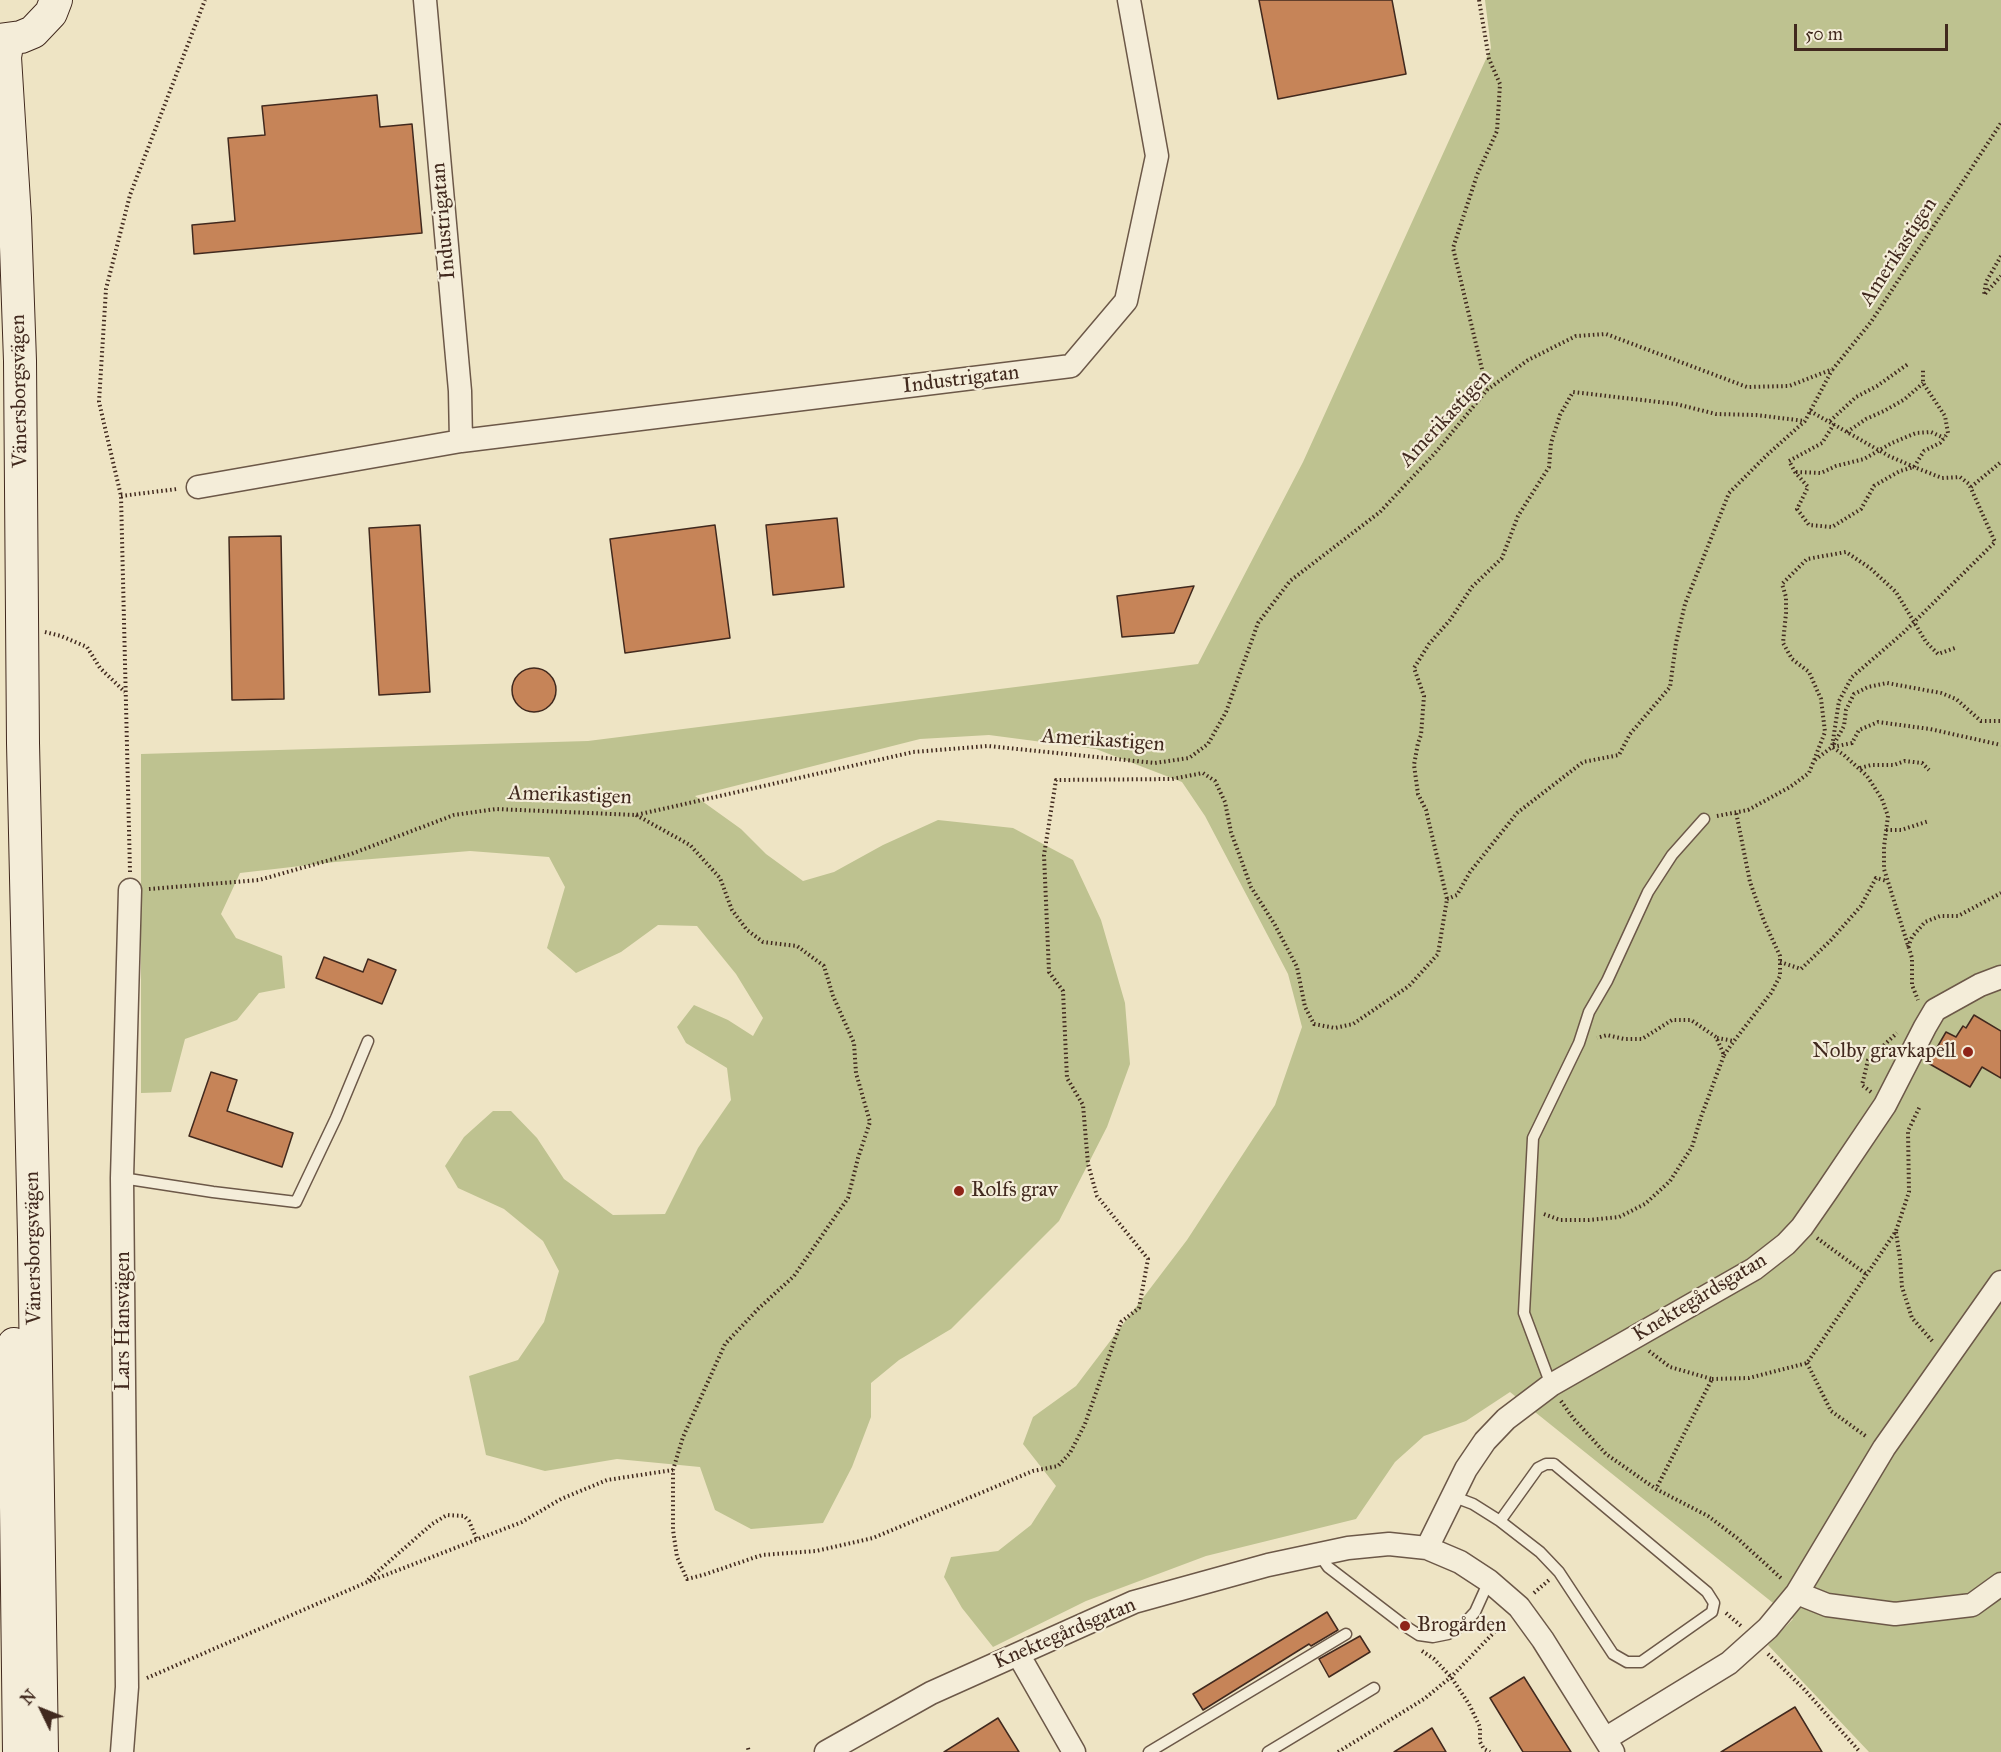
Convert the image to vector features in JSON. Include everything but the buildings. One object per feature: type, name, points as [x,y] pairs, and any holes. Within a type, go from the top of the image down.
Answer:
[{"type":"main road","name":"Vänersborgsvägen","points":[[42,1752],[21,634],[20,361],[15,218],[4,40],[33,32],[51,13],[56,0]]},
{"type":"main road","name":"Vänersborgsvägen","points":[[19,1752],[12,1239],[23,743]]},
{"type":"street","name":"Industrigatan","points":[[425,0],[460,391],[461,441]]},
{"type":"street","name":"Industrigatan","points":[[198,487],[461,441],[1071,366],[1126,302],[1157,156],[1128,0]]},
{"type":"street","name":"Lars Hansvägen","points":[[122,1752],[127,1687],[122,1178],[130,890]]},
{"type":"street","name":"Knektegårdsgatan","points":[[1427,1548],[1452,1496],[1485,1442],[1506,1419],[1551,1385],[1754,1269],[1786,1244],[1802,1227],[1886,1105],[1935,1010],[1980,985],[2001,977]]},
{"type":"street","name":"Knektegårdsgatan","points":[[826,1752],[931,1693],[1134,1602],[1268,1565],[1348,1548],[1389,1544],[1427,1548],[1460,1562],[1489,1581],[1519,1607],[1543,1640],[1609,1745],[1729,1663],[1755,1642],[1797,1593],[1884,1448],[2001,1282]]},
{"type":"street","points":[[1797,1593],[1827,1605],[1895,1614],[1972,1605],[2001,1584]]},
{"type":"street","points":[[1018,1654],[1074,1752]]},
{"type":"lane","points":[[1551,1385],[1524,1313],[1533,1138],[1579,1042],[1589,1012],[1607,981],[1648,892],[1672,855],[1704,819]]},
{"type":"lane","points":[[122,1178],[296,1202],[336,1118],[368,1041]]},
{"type":"lane","points":[[1452,1496],[1473,1504],[1500,1521],[1540,1552],[1559,1572],[1614,1654],[1627,1662],[1641,1662],[1712,1612],[1714,1603],[1707,1592],[1554,1464],[1546,1464],[1538,1468],[1500,1521]]},
{"type":"lane","points":[[1319,1554],[1328,1567],[1419,1635],[1432,1637],[1448,1634],[1463,1625],[1475,1612],[1489,1581]]},
{"type":"lane","points":[[1149,1752],[1346,1634]]},
{"type":"lane","points":[[1268,1752],[1374,1688]]},
{"type":"path","points":[[130,890],[122,496],[99,402],[106,289],[130,195],[204,0]]},
{"type":"path","points":[[1479,0],[1489,59],[1500,84],[1497,131],[1477,175],[1453,248],[1488,390]]},
{"type":"path","name":"Amerikastigen","points":[[130,890],[259,880],[351,854],[454,814],[496,809],[636,815],[913,752],[988,746],[1155,763],[1189,758],[1208,744],[1226,712],[1258,623],[1290,582],[1380,512],[1435,453],[1488,390],[1528,360],[1576,336],[1606,334],[1747,387],[1789,386],[1833,369],[1871,322],[2001,123]]},
{"type":"path","points":[[2001,256],[1986,282],[1984,295],[2001,276]]},
{"type":"path","points":[[1908,364],[1877,386],[1856,397],[1832,422],[1822,443],[1789,461],[1808,487],[1797,509],[1809,525],[1832,527],[1860,509],[1874,486],[1900,471],[1914,467],[1924,451],[1940,443],[1948,433],[1945,416],[1923,383],[1923,369]]},
{"type":"path","points":[[1446,899],[1457,895],[1470,872],[1516,813],[1583,762],[1619,755],[1630,734],[1670,687],[1684,603],[1729,494],[1767,455],[1805,421],[1833,369]]},
{"type":"path","points":[[1847,432],[1866,419],[1905,399],[1923,383]]},
{"type":"path","points":[[636,815],[690,845],[720,878],[732,910],[747,930],[763,942],[797,946],[824,966],[833,996],[854,1043],[856,1073],[870,1122],[858,1158],[849,1198],[795,1276],[758,1309],[725,1344],[683,1437],[673,1470],[673,1530],[677,1557],[687,1579],[762,1556],[816,1551],[873,1538],[1034,1471],[1058,1466],[1070,1453],[1085,1424],[1121,1322],[1139,1308],[1148,1259],[1097,1196],[1088,1164],[1083,1105],[1067,1078],[1063,991],[1049,972],[1044,855],[1056,780],[1172,779],[1203,773],[1215,781],[1225,802],[1231,832],[1251,887],[1275,925],[1297,967],[1305,1007],[1314,1024],[1335,1028],[1353,1024],[1409,986],[1438,954],[1446,899],[1426,810],[1418,794],[1414,765],[1421,735],[1425,696],[1414,668],[1472,587],[1502,558],[1518,516],[1549,467],[1551,443],[1557,424],[1573,392],[1676,404],[1716,414],[1756,415],[1805,421]]},
{"type":"path","points":[[1810,411],[1880,451],[1914,467],[1942,478],[1960,477],[1971,487],[1995,542],[1882,652],[1852,677],[1839,700],[1832,747]]},
{"type":"path","points":[[1795,472],[1821,473],[1836,466],[1864,459],[1892,442],[1916,433],[1931,432],[1944,438]]},
{"type":"path","points":[[1971,487],[2001,462]]},
{"type":"path","points":[[122,496],[198,487]]},
{"type":"path","points":[[1704,819],[1748,810],[1790,788],[1809,773],[1815,760],[1825,732],[1821,699],[1809,672],[1792,659],[1783,643],[1786,597],[1782,584],[1807,559],[1845,552],[1870,568],[1896,592],[1926,642],[1938,654],[1955,648]]},
{"type":"path","points":[[21,634],[41,631],[61,636],[87,647],[100,668],[126,692]]},
{"type":"path","points":[[1815,760],[1832,747],[1844,726],[1846,710],[1854,694],[1868,687],[1887,683],[1941,693],[1956,699],[1981,720],[2001,721]]},
{"type":"path","points":[[1832,747],[1852,743],[1859,730],[1878,722],[1930,729],[2001,745]]},
{"type":"path","points":[[1832,747],[1867,776],[1882,799],[1888,816],[1884,869],[1911,958],[1912,984],[1925,1027],[1897,1033],[1868,1060],[1862,1085],[1886,1105]]},
{"type":"path","points":[[1859,768],[1871,765],[1894,765],[1905,761],[1922,763],[1929,770]]},
{"type":"path","points":[[1529,1209],[1560,1220],[1589,1220],[1619,1216],[1646,1204],[1670,1181],[1692,1147],[1724,1055],[1771,993],[1780,976],[1780,956],[1750,882],[1736,812]]},
{"type":"path","points":[[1886,831],[1901,830],[1929,820]]},
{"type":"path","points":[[1780,962],[1801,969],[1861,906],[1876,879],[1887,881]]},
{"type":"path","points":[[1908,947],[1912,937],[1925,922],[1940,916],[1959,916],[2001,893]]},
{"type":"path","points":[[1579,1042],[1607,1035],[1624,1040],[1642,1039],[1672,1020],[1691,1020],[1716,1037],[1734,1041]]},
{"type":"path","points":[[1716,1037],[1724,1055]]},
{"type":"path","points":[[1641,1335],[1650,1352],[1670,1366],[1712,1379],[1749,1378],[1807,1363],[1896,1231],[1909,1192],[1908,1131],[1920,1106]]},
{"type":"path","points":[[1802,1227],[1867,1275]]},
{"type":"path","points":[[1896,1231],[1902,1287],[1912,1318],[1931,1341],[1950,1355]]},
{"type":"path","points":[[1807,1363],[1831,1411],[1884,1448]]},
{"type":"path","points":[[1656,1489],[1712,1379]]},
{"type":"path","points":[[1551,1385],[1573,1418],[1606,1454],[1656,1489],[1708,1516],[1737,1538],[1797,1593]]},
{"type":"path","points":[[127,1687],[365,1583],[522,1522],[561,1499],[607,1480],[673,1470]]},
{"type":"path","points":[[365,1583],[432,1524],[447,1515],[464,1516],[469,1521],[477,1540]]},
{"type":"path","points":[[1338,1752],[1424,1699],[1451,1677],[1519,1607],[1559,1572]]},
{"type":"path","points":[[1755,1642],[1803,1688],[1860,1752]]},
{"type":"path","points":[[1418,1648],[1434,1659],[1451,1677],[1469,1704],[1480,1727],[1480,1742],[1483,1751],[1490,1752]]},
{"type":"green space","points":[[1485,0],[2001,0],[2001,1752],[1869,1752],[1768,1645],[1793,1619],[1510,1392],[1466,1421],[1424,1436],[1395,1462],[1356,1519],[1206,1556],[1086,1601],[993,1647],[962,1608],[944,1577],[951,1557],[998,1551],[1031,1525],[1056,1486],[1023,1444],[1033,1417],[1076,1386],[1187,1240],[1275,1105],[1302,1027],[1288,974],[1205,816],[1182,782],[1096,749],[989,735],[920,739],[695,796],[741,829],[766,854],[803,881],[834,872],[883,845],[938,820],[1013,828],[1073,860],[1101,920],[1125,1003],[1130,1064],[1107,1127],[1059,1221],[951,1329],[899,1360],[871,1383],[871,1417],[852,1467],[823,1523],[751,1529],[715,1510],[700,1467],[617,1459],[545,1471],[486,1455],[469,1376],[518,1360],[544,1322],[559,1271],[543,1241],[504,1209],[458,1188],[445,1166],[464,1137],[493,1111],[511,1111],[537,1138],[564,1179],[613,1215],[665,1214],[698,1148],[731,1100],[727,1068],[686,1043],[677,1027],[694,1005],[728,1020],[753,1036],[763,1018],[736,974],[697,926],[658,925],[621,952],[576,973],[547,948],[565,887],[549,857],[470,851],[335,862],[240,873],[221,914],[236,938],[282,956],[285,988],[259,993],[237,1020],[185,1039],[171,1092],[141,1093],[141,754],[588,741],[1198,664],[1303,462],[1491,48]]},
{"type":"place","name":"Nolby gravkapell","points":[[1968,1052]]},
{"type":"place","name":"Rolfs grav","points":[[959,1191]]},
{"type":"place","name":"Brogården","points":[[1405,1626]]}]
